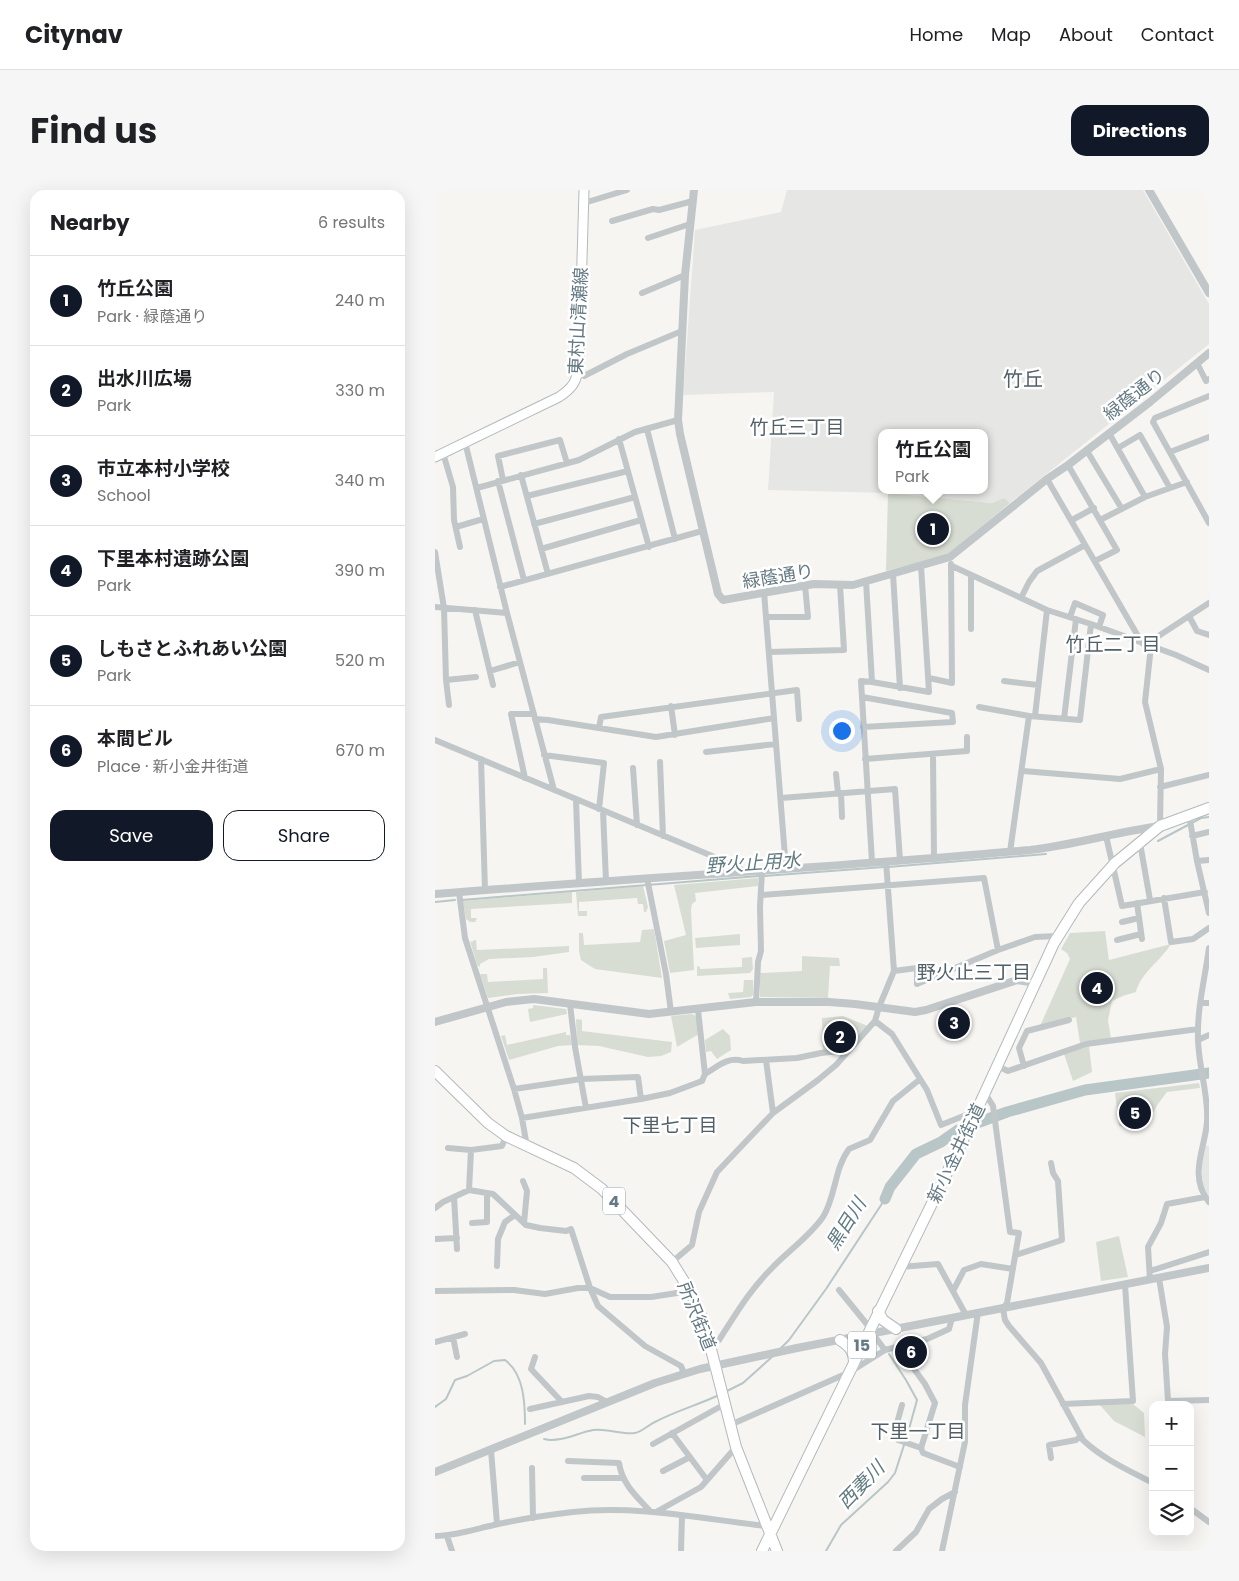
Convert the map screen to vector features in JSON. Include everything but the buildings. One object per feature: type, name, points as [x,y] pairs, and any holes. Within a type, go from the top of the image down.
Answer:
[{"type":"main road","name":"東村山清瀬線","points":[[439,455],[559,397],[574,384],[578,374],[584,190]]},
{"type":"main road","name":"新小金井街道","points":[[762,1551],[768,1530],[870,1332],[878,1311],[963,1140],[1057,936],[1079,903],[1113,866],[1160,826],[1190,821],[1209,808]]},
{"type":"main road","name":"所沢街道","points":[[435,1071],[488,1123],[506,1136],[574,1168],[595,1183],[672,1262],[690,1291],[704,1322],[736,1446],[777,1551]]},
{"type":"main road","points":[[878,1311],[883,1320],[896,1329]]},
{"type":"main road","points":[[840,1340],[851,1348],[854,1361]]},
{"type":"street","points":[[584,203],[627,190]]},
{"type":"street","name":"緑蔭通り","points":[[694,190],[685,275],[679,420],[680,434],[702,531],[720,598],[723,600],[805,585],[853,585],[950,558],[1047,479],[1069,465],[1150,402],[1209,353]]},
{"type":"street","points":[[1149,190],[1209,293]]},
{"type":"street","points":[[612,221],[653,209],[659,210],[693,201]]},
{"type":"street","points":[[649,238],[690,224]]},
{"type":"street","points":[[642,293],[685,275]]},
{"type":"street","points":[[578,374],[584,376],[627,354],[682,331]]},
{"type":"street","points":[[1197,363],[1206,381],[1209,379]]},
{"type":"street","points":[[1208,519],[1153,422],[1155,418],[1209,396]]},
{"type":"street","points":[[477,488],[579,460],[635,432],[679,420]]},
{"type":"street","points":[[647,429],[675,539]]},
{"type":"street","points":[[1109,433],[1145,497]]},
{"type":"street","points":[[1118,448],[1140,435],[1170,488]]},
{"type":"street","points":[[1170,452],[1209,437]]},
{"type":"street","points":[[619,439],[649,547]]},
{"type":"street","points":[[524,580],[501,480],[498,456],[560,440],[567,463]]},
{"type":"street","points":[[465,442],[500,587],[554,790]]},
{"type":"street","points":[[1087,451],[1122,509]]},
{"type":"street","points":[[439,455],[453,486],[456,527],[460,547]]},
{"type":"street","points":[[1069,465],[1117,550],[1095,561]]},
{"type":"street","points":[[527,496],[628,471]]},
{"type":"street","points":[[521,475],[548,574]]},
{"type":"street","points":[[1047,479],[1142,643]]},
{"type":"street","points":[[1100,520],[1145,497],[1187,482]]},
{"type":"street","points":[[534,524],[635,497]]},
{"type":"street","points":[[1072,520],[1094,508]]},
{"type":"street","points":[[456,527],[483,519]]},
{"type":"street","points":[[541,549],[641,520]]},
{"type":"street","points":[[500,587],[702,531]]},
{"type":"street","points":[[1021,598],[1037,570],[1085,545]]},
{"type":"street","points":[[435,557],[437,583],[444,608],[446,680],[449,705]]},
{"type":"street","points":[[929,678],[952,683],[952,566],[950,558]]},
{"type":"street","points":[[872,862],[861,681],[929,692],[921,566]]},
{"type":"street","points":[[952,566],[1047,610],[1176,655],[1209,670]]},
{"type":"street","points":[[893,574],[900,688]]},
{"type":"street","points":[[971,576],[971,630]]},
{"type":"street","points":[[866,581],[872,682]]},
{"type":"street","points":[[766,617],[808,617],[805,585]]},
{"type":"street","points":[[769,652],[844,650],[840,585]]},
{"type":"street","points":[[764,592],[786,869]]},
{"type":"street","points":[[1064,719],[1075,603],[1103,616],[1099,627]]},
{"type":"street","points":[[435,894],[606,881],[647,882],[872,862],[886,865],[900,860],[1011,852],[1058,846],[1160,826],[1161,769],[1145,702],[1151,646],[1154,639],[1209,603]]},
{"type":"street","points":[[435,607],[507,612]]},
{"type":"street","points":[[475,610],[493,685]]},
{"type":"street","points":[[1011,852],[1038,685],[1047,610]]},
{"type":"street","points":[[1189,616],[1197,631],[1209,635]]},
{"type":"street","points":[[979,707],[1032,716],[1080,720],[1091,624]]},
{"type":"street","points":[[490,671],[520,662]]},
{"type":"street","points":[[446,680],[477,677]]},
{"type":"street","points":[[1004,681],[1038,685]]},
{"type":"street","points":[[599,728],[601,717],[797,690],[799,719]]},
{"type":"street","points":[[862,697],[952,713],[953,722],[863,727]]},
{"type":"street","points":[[671,706],[675,734]]},
{"type":"street","points":[[525,778],[511,714],[656,737],[774,718]]},
{"type":"street","points":[[865,759],[967,751],[967,737]]},
{"type":"street","points":[[435,740],[736,866],[745,872]]},
{"type":"street","points":[[706,752],[776,744]]},
{"type":"street","points":[[544,755],[604,763],[601,810],[606,881]]},
{"type":"street","points":[[933,755],[934,857]]},
{"type":"street","points":[[481,759],[485,890]]},
{"type":"street","points":[[660,762],[663,836]]},
{"type":"street","points":[[633,768],[637,825]]},
{"type":"street","points":[[1023,771],[1120,779],[1161,769]]},
{"type":"street","points":[[837,774],[842,817]]},
{"type":"street","points":[[1161,787],[1209,776]]},
{"type":"street","points":[[781,798],[895,789],[900,860]]},
{"type":"street","points":[[576,800],[579,883]]},
{"type":"street","points":[[1190,821],[1197,862],[1206,890],[1209,913]]},
{"type":"street","points":[[1192,836],[1209,832]]},
{"type":"street","points":[[1106,836],[1122,906],[1206,890]]},
{"type":"street","points":[[1140,844],[1150,900]]},
{"type":"street","points":[[1197,862],[1209,860]]},
{"type":"street","points":[[672,1262],[692,1245],[699,1212],[717,1172],[773,1113],[836,1065],[875,1021],[894,971],[886,865]]},
{"type":"street","points":[[756,1002],[757,962],[761,951],[762,873]]},
{"type":"street","points":[[761,895],[984,878],[999,950]]},
{"type":"street","points":[[647,882],[671,1012]]},
{"type":"street","points":[[459,892],[465,938],[515,1090],[527,1147]]},
{"type":"street","points":[[1164,898],[1171,942],[1193,938],[1209,928]]},
{"type":"street","points":[[1117,940],[1142,936],[1137,903]]},
{"type":"street","points":[[1122,922],[1139,918]]},
{"type":"street","points":[[894,971],[917,968],[917,984],[1035,937],[1057,936]]},
{"type":"street","points":[[1209,948],[1208,968],[1198,1029],[1207,1122],[1200,1151],[1199,1180],[1207,1200],[1167,1204],[1161,1223],[1148,1247],[1150,1270],[1167,1327],[1165,1354],[1168,1401],[1209,1400]]},
{"type":"street","points":[[435,1022],[506,1002],[534,999],[649,1014],[756,1002],[829,1002],[915,1012],[1017,980],[1036,983]]},
{"type":"street","points":[[1201,1003],[1209,1002]]},
{"type":"street","points":[[570,1004],[586,1108]]},
{"type":"street","points":[[522,1118],[641,1099],[702,1081],[705,1074],[698,1010]]},
{"type":"street","points":[[1024,1066],[1019,1048],[1027,1031],[1069,1020]]},
{"type":"street","points":[[875,1021],[892,1034],[927,1090],[941,1125],[975,1114]]},
{"type":"street","points":[[997,1066],[1008,1072],[1087,1044],[1198,1029]]},
{"type":"street","points":[[1198,1040],[1209,1035]]},
{"type":"street","points":[[705,1074],[735,1058],[743,1061],[797,1058],[848,1050]]},
{"type":"street","points":[[767,1060],[773,1113]]},
{"type":"street","points":[[515,1090],[581,1079],[638,1077],[641,1099]]},
{"type":"street","points":[[711,1346],[719,1340],[750,1291],[823,1217],[829,1205],[845,1154],[849,1149],[870,1140],[893,1101],[919,1080]]},
{"type":"street","points":[[985,1093],[993,1106],[1010,1232],[1019,1233],[1007,1304],[1003,1309],[1005,1320],[1041,1362],[1081,1436],[1100,1455],[1149,1481]]},
{"type":"street","points":[[448,1148],[471,1150],[502,1146],[506,1136]]},
{"type":"street","points":[[469,1190],[471,1150]]},
{"type":"street","points":[[1016,1255],[1062,1240],[1058,1181],[1053,1173],[1051,1163]]},
{"type":"street","points":[[523,1181],[527,1191],[524,1223]]},
{"type":"street","points":[[435,1208],[443,1202],[469,1190],[493,1194],[524,1223],[535,1228],[571,1229],[590,1288],[598,1306],[645,1346],[681,1366],[684,1373]]},
{"type":"street","points":[[472,1222],[487,1222],[487,1193]]},
{"type":"street","points":[[454,1197],[457,1249]]},
{"type":"street","points":[[435,1202],[443,1202]]},
{"type":"street","points":[[497,1266],[498,1239],[505,1222],[515,1215]]},
{"type":"street","points":[[435,1239],[457,1238]]},
{"type":"street","points":[[1150,1270],[1209,1252]]},
{"type":"street","points":[[900,1267],[938,1264],[966,1315]]},
{"type":"street","points":[[953,1291],[964,1270],[981,1264],[1013,1269]]},
{"type":"street","points":[[435,1472],[607,1402],[684,1373],[870,1332],[1003,1309],[1209,1268]]},
{"type":"street","points":[[1063,1404],[1133,1401],[1125,1285]]},
{"type":"street","points":[[435,1291],[514,1290],[545,1294],[578,1288],[590,1288],[610,1298],[651,1297],[690,1291]]},
{"type":"street","points":[[839,1290],[885,1350]]},
{"type":"street","points":[[942,1551],[965,1442],[965,1405],[979,1312]]},
{"type":"street","points":[[730,1425],[849,1372],[885,1350],[927,1339],[949,1329],[952,1318]]},
{"type":"street","points":[[435,1342],[465,1334]]},
{"type":"street","points":[[453,1337],[457,1357]]},
{"type":"street","points":[[898,1347],[925,1384],[935,1403],[921,1448],[923,1453],[960,1467]]},
{"type":"street","points":[[535,1357],[531,1370],[538,1375],[562,1402]]},
{"type":"street","points":[[530,1409],[589,1396],[598,1397],[607,1402]]},
{"type":"street","points":[[653,1444],[723,1397]]},
{"type":"street","points":[[902,1405],[894,1434],[898,1440],[921,1448]]},
{"type":"street","points":[[672,1433],[707,1480]]},
{"type":"street","points":[[1051,1458],[1049,1445],[1076,1440],[1081,1436]]},
{"type":"street","points":[[654,1512],[701,1487],[736,1446]]},
{"type":"street","points":[[491,1450],[497,1524]]},
{"type":"street","points":[[663,1471],[690,1457]]},
{"type":"street","points":[[568,1461],[619,1463],[625,1483],[654,1512]]},
{"type":"street","points":[[531,1468],[533,1518]]},
{"type":"street","points":[[584,1478],[623,1478]]},
{"type":"street","points":[[896,1551],[916,1532],[929,1509],[955,1492]]},
{"type":"street","points":[[435,1536],[447,1536],[497,1524],[533,1518],[610,1509],[654,1512],[768,1530]]},
{"type":"street","points":[[1194,1511],[1209,1522]]},
{"type":"street","points":[[681,1551],[682,1516]]},
{"type":"street","points":[[447,1536],[452,1551]]},
{"type":"shaded area","points":[[787,190],[1143,190],[1209,304],[1209,344],[1010,503],[1004,498],[992,503],[898,494],[988,494],[988,429],[878,429],[878,493],[768,490],[774,392],[683,395],[695,230],[781,212]]},
{"type":"shaded area","points":[[888,494],[992,503],[1004,498],[1010,503],[947,555],[886,571]]},
{"type":"shaded area","points":[[758,878],[758,886],[695,893],[696,901],[692,904],[691,910],[694,970],[670,973],[664,941],[686,935],[674,885]]},
{"type":"shaded area","points":[[643,886],[648,907],[646,912],[644,912],[643,904],[638,904],[637,898],[579,902],[579,911],[587,911],[587,916],[578,916],[576,892]]},
{"type":"shaded area","points":[[572,892],[572,903],[471,909],[471,918],[477,918],[475,922],[470,922],[466,919],[463,901]]},
{"type":"shaded area","points":[[654,929],[662,978],[595,969],[581,960],[579,933],[583,933],[584,945],[640,942],[642,930]]},
{"type":"shaded area","points":[[1105,931],[1109,960],[1171,944],[1142,978],[1136,992],[1112,1001],[1108,1020],[1111,1039],[1080,1043],[1076,1017],[1040,1026],[1070,959],[1067,953],[1061,949],[1070,933]]},
{"type":"shaded area","points":[[740,934],[740,945],[696,948],[695,938]]},
{"type":"shaded area","points":[[476,940],[477,950],[569,946],[569,952],[533,957],[489,959],[480,964],[480,967],[477,965],[470,941]]},
{"type":"shaded area","points":[[802,956],[839,958],[840,966],[830,966],[828,998],[760,997],[760,973],[802,971]]},
{"type":"shaded area","points":[[752,957],[753,969],[750,973],[697,976],[697,966],[700,969],[742,967],[742,958]]},
{"type":"shaded area","points":[[543,968],[547,968],[548,993],[517,994],[488,998],[480,974],[487,974],[488,982],[543,979]]},
{"type":"shaded area","points":[[744,980],[753,980],[753,995],[751,997],[730,999],[728,993],[743,992]]},
{"type":"shaded area","points":[[533,1005],[566,1009],[567,1014],[530,1022],[528,1009],[533,1008]]},
{"type":"shaded area","points":[[692,1014],[696,1016],[699,1034],[677,1047],[671,1016]]},
{"type":"shaded area","points":[[843,1016],[868,1026],[845,1048],[823,1050],[822,1018]]},
{"type":"shaded area","points":[[576,1019],[582,1020],[582,1031],[672,1042],[671,1052],[661,1056],[648,1057],[599,1046],[577,1045]]},
{"type":"shaded area","points":[[723,1029],[730,1036],[731,1050],[717,1059],[711,1051],[706,1052],[705,1040]]},
{"type":"shaded area","points":[[566,1032],[566,1035],[570,1035],[572,1045],[558,1046],[509,1060],[501,1036],[505,1035],[507,1045]]},
{"type":"shaded area","points":[[1089,1046],[1092,1072],[1073,1081],[1064,1054]]},
{"type":"shaded area","points":[[1199,1083],[1200,1088],[1167,1092],[1148,1122],[1142,1128],[1134,1129],[1119,1126],[1115,1093]]},
{"type":"shaded area","points":[[1202,1145],[1209,1146],[1209,1200],[1202,1190]]},
{"type":"shaded area","points":[[1119,1236],[1128,1277],[1101,1281],[1096,1242]]},
{"type":"shaded area","points":[[1099,1404],[1133,1404],[1144,1413],[1145,1437],[1114,1421]]},
{"type":"waterway","name":"野火止用水","points":[[1158,841],[1201,818],[1209,817]]},
{"type":"waterway","name":"野火止用水","points":[[888,867],[1046,854]]},
{"type":"waterway","name":"野火止用水","points":[[764,876],[884,867]]},
{"type":"waterway","name":"野火止用水","points":[[462,900],[759,876]]},
{"type":"waterway","name":"野火止用水","points":[[435,902],[455,900]]},
{"type":"waterway","name":"黒目川","points":[[885,1199],[890,1187],[916,1154],[941,1142],[958,1130],[1007,1112],[1085,1090],[1209,1073]]},
{"type":"waterway","name":"黒目川","points":[[780,1349],[789,1340],[826,1289],[885,1199]]},
{"type":"waterway","name":"西妻川","points":[[889,1354],[917,1400],[906,1440]]},
{"type":"waterway","name":"黒目川","points":[[725,1392],[743,1383],[773,1356]]},
{"type":"waterway","name":"黒目川","points":[[435,1407],[446,1399],[455,1380],[467,1376],[494,1361],[505,1360],[520,1381],[524,1398],[525,1424]]},
{"type":"waterway","name":"黒目川","points":[[544,1439],[562,1439],[593,1430],[625,1433],[638,1432],[652,1423],[719,1395]]},
{"type":"waterway","name":"西妻川","points":[[826,1551],[841,1525],[888,1482],[895,1473],[904,1445]]},
{"type":"place","name":"竹丘公園","points":[[933,529]]},
{"type":"place","name":"下里本村遺跡公園","points":[[1097,988]]},
{"type":"place","name":"市立本村小学校","points":[[954,1023]]},
{"type":"place","name":"出水川広場","points":[[840,1037]]},
{"type":"place","name":"しもさとふれあい公園","points":[[1135,1113]]},
{"type":"place","name":"本間ビル","points":[[911,1352]]},
{"type":"district","name":"竹丘","points":[[1023,379]]},
{"type":"district","name":"竹丘三丁目","points":[[797,427]]},
{"type":"district","name":"竹丘二丁目","points":[[1113,644]]},
{"type":"district","name":"野火止三丁目","points":[[974,972]]},
{"type":"district","name":"下里七丁目","points":[[670,1125]]},
{"type":"district","name":"下里一丁目","points":[[918,1431]]}]
